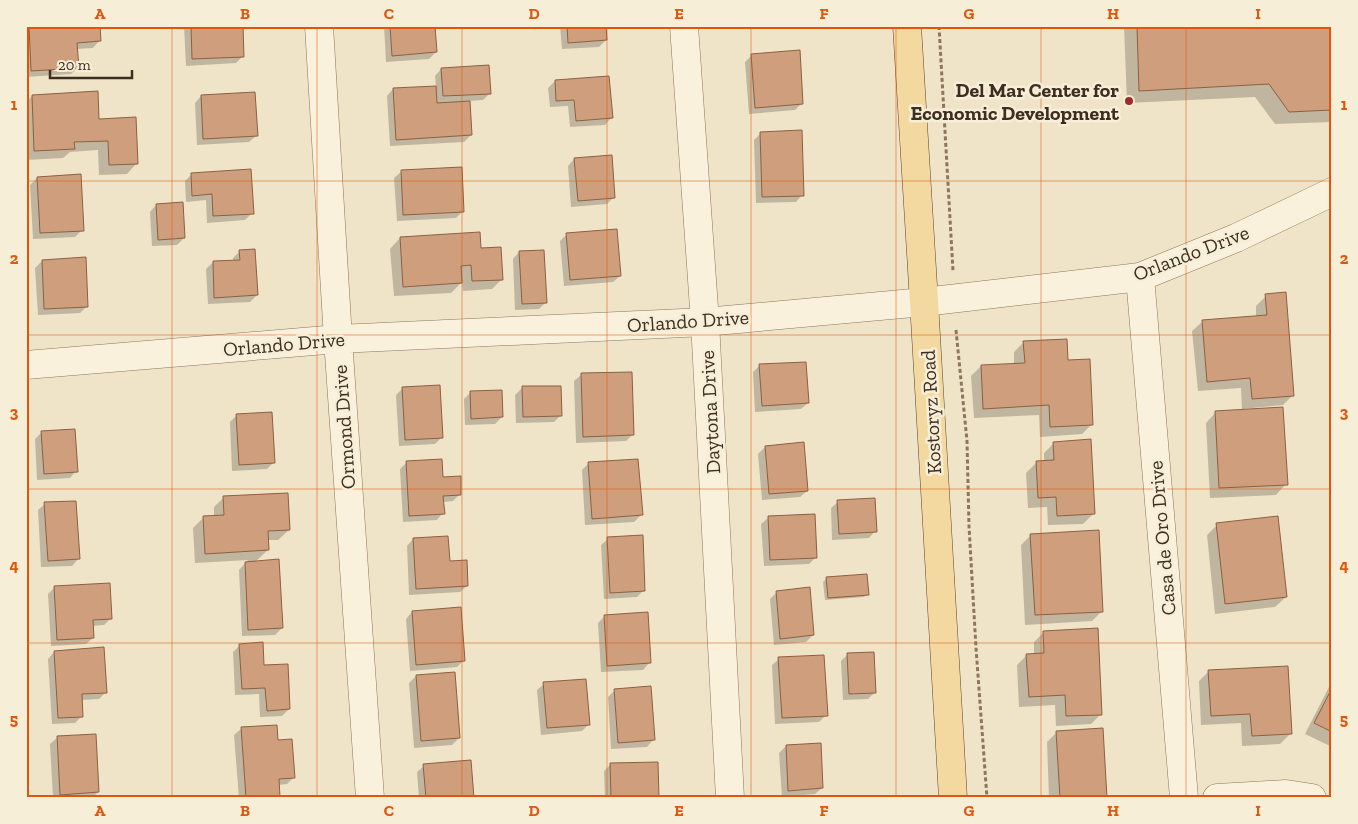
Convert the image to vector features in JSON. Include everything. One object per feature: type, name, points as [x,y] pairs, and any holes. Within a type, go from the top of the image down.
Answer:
[{"type":"main road","name":"Kostoryz Road","points":[[907,26],[953,798]]},
{"type":"street","name":"Ormond Drive","points":[[320,26],[338,339],[370,798]]},
{"type":"street","name":"Daytona Drive","points":[[684,26],[705,322],[730,798]]},
{"type":"street","name":"Orlando Drive","points":[[26,365],[338,339],[705,322],[954,299],[1140,277],[1236,238],[1332,192]]},
{"type":"street","name":"Casa de Oro Drive","points":[[1140,277],[1184,798]]},
{"type":"street","points":[[1217,798],[1286,794],[1312,798]]},
{"type":"path","points":[[939,26],[957,347],[967,441],[969,526],[987,798]]},
{"type":"building","points":[[29,26],[100,26],[101,41],[77,43],[79,68],[31,71]]},
{"type":"building","points":[[191,26],[243,26],[244,57],[192,59]]},
{"type":"building","points":[[390,26],[435,26],[437,52],[392,56]]},
{"type":"building","points":[[567,26],[606,26],[607,40],[568,43]]},
{"type":"building","points":[[1137,26],[1332,26],[1332,110],[1289,112],[1269,84],[1139,91]]},
{"type":"building","points":[[800,50],[803,104],[755,108],[751,54]]},
{"type":"building","points":[[489,65],[491,94],[443,96],[441,68]]},
{"type":"building","points":[[609,76],[613,118],[576,121],[574,100],[556,101],[555,80]]},
{"type":"building","points":[[436,86],[437,103],[470,101],[472,135],[396,140],[393,88]]},
{"type":"building","points":[[98,91],[99,119],[136,117],[138,164],[109,165],[108,141],[74,142],[75,149],[34,151],[32,95]]},
{"type":"building","points":[[255,92],[258,136],[203,139],[201,95]]},
{"type":"building","points":[[802,130],[804,196],[762,197],[760,132]]},
{"type":"building","points":[[612,155],[615,198],[578,201],[574,158]]},
{"type":"building","points":[[462,167],[464,212],[403,215],[401,170]]},
{"type":"building","points":[[251,169],[254,214],[213,216],[212,194],[192,196],[191,173]]},
{"type":"building","points":[[81,174],[84,231],[40,233],[37,177]]},
{"type":"building","points":[[183,202],[185,238],[158,240],[156,204]]},
{"type":"building","points":[[617,229],[621,276],[570,280],[566,233]]},
{"type":"building","points":[[480,232],[481,248],[501,247],[503,280],[472,281],[471,265],[461,266],[462,283],[403,287],[400,237]]},
{"type":"building","points":[[255,249],[258,295],[214,298],[213,261],[240,260],[239,250]]},
{"type":"building","points":[[544,250],[547,303],[522,304],[519,251]]},
{"type":"building","points":[[86,257],[88,307],[44,309],[42,260]]},
{"type":"building","points":[[1286,292],[1294,396],[1252,399],[1250,378],[1207,382],[1202,320],[1267,315],[1265,294]]},
{"type":"building","points":[[1067,339],[1068,360],[1090,359],[1093,425],[1050,427],[1049,405],[983,409],[981,365],[1025,363],[1023,341]]},
{"type":"building","points":[[806,362],[809,403],[762,406],[759,364]]},
{"type":"building","points":[[632,372],[634,435],[583,437],[581,373]]},
{"type":"building","points":[[440,385],[443,438],[405,440],[402,387]]},
{"type":"building","points":[[522,386],[561,386],[562,416],[523,417]]},
{"type":"building","points":[[502,390],[503,417],[471,419],[470,391]]},
{"type":"building","points":[[1283,407],[1288,485],[1219,488],[1215,411]]},
{"type":"building","points":[[272,412],[275,463],[239,465],[236,414]]},
{"type":"building","points":[[75,429],[78,472],[44,474],[41,431]]},
{"type":"building","points":[[1091,439],[1095,514],[1057,516],[1056,497],[1038,498],[1036,461],[1054,460],[1053,442]]},
{"type":"building","points":[[804,442],[808,491],[769,494],[765,446]]},
{"type":"building","points":[[442,459],[443,477],[461,476],[461,495],[443,496],[445,514],[409,516],[406,461]]},
{"type":"building","points":[[638,459],[643,515],[592,519],[588,462]]},
{"type":"building","points":[[288,493],[290,530],[268,531],[269,550],[205,554],[203,516],[224,515],[223,496]]},
{"type":"building","points":[[875,498],[877,532],[839,534],[837,500]]},
{"type":"building","points":[[76,501],[80,559],[48,561],[44,502]]},
{"type":"building","points":[[815,514],[817,558],[770,560],[768,516]]},
{"type":"building","points":[[1278,516],[1287,597],[1225,604],[1216,523]]},
{"type":"building","points":[[1099,530],[1103,612],[1035,615],[1030,534]]},
{"type":"building","points":[[643,535],[645,591],[610,593],[607,537]]},
{"type":"building","points":[[448,536],[450,561],[467,560],[468,586],[416,589],[413,538]]},
{"type":"building","points":[[279,559],[283,628],[248,630],[245,562]]},
{"type":"building","points":[[867,574],[869,595],[828,598],[826,577]]},
{"type":"building","points":[[110,583],[112,619],[93,620],[94,638],[57,640],[54,586]]},
{"type":"building","points":[[810,587],[814,635],[780,639],[776,591]]},
{"type":"building","points":[[461,607],[465,661],[416,665],[412,611]]},
{"type":"building","points":[[648,612],[651,663],[607,666],[604,615]]},
{"type":"building","points":[[1098,628],[1102,715],[1066,716],[1065,695],[1029,697],[1026,654],[1044,653],[1043,631]]},
{"type":"building","points":[[263,642],[264,665],[288,664],[290,709],[267,711],[265,688],[242,689],[239,644]]},
{"type":"building","points":[[104,647],[107,693],[82,694],[83,717],[58,718],[54,651]]},
{"type":"building","points":[[874,652],[876,693],[849,694],[847,653]]},
{"type":"building","points":[[824,655],[828,716],[782,718],[778,657]]},
{"type":"building","points":[[1288,666],[1292,734],[1252,736],[1250,714],[1211,716],[1208,670]]},
{"type":"building","points":[[455,672],[460,738],[421,741],[416,675]]},
{"type":"building","points":[[586,679],[590,725],[547,728],[543,682]]},
{"type":"building","points":[[651,686],[655,740],[618,743],[614,689]]},
{"type":"building","points":[[1332,688],[1332,732],[1314,723]]},
{"type":"building","points":[[277,725],[278,740],[292,739],[295,778],[279,779],[280,797],[246,798],[241,727]]},
{"type":"building","points":[[1103,728],[1107,798],[1060,798],[1056,731]]},
{"type":"building","points":[[96,734],[99,792],[60,795],[57,736]]},
{"type":"building","points":[[821,743],[823,788],[788,791],[786,745]]},
{"type":"building","points":[[471,760],[474,798],[426,798],[423,764]]},
{"type":"building","points":[[658,762],[659,798],[611,798],[610,763]]},
{"type":"place","name":"Del Mar Center for Economic Development","points":[[1129,101]]}]
